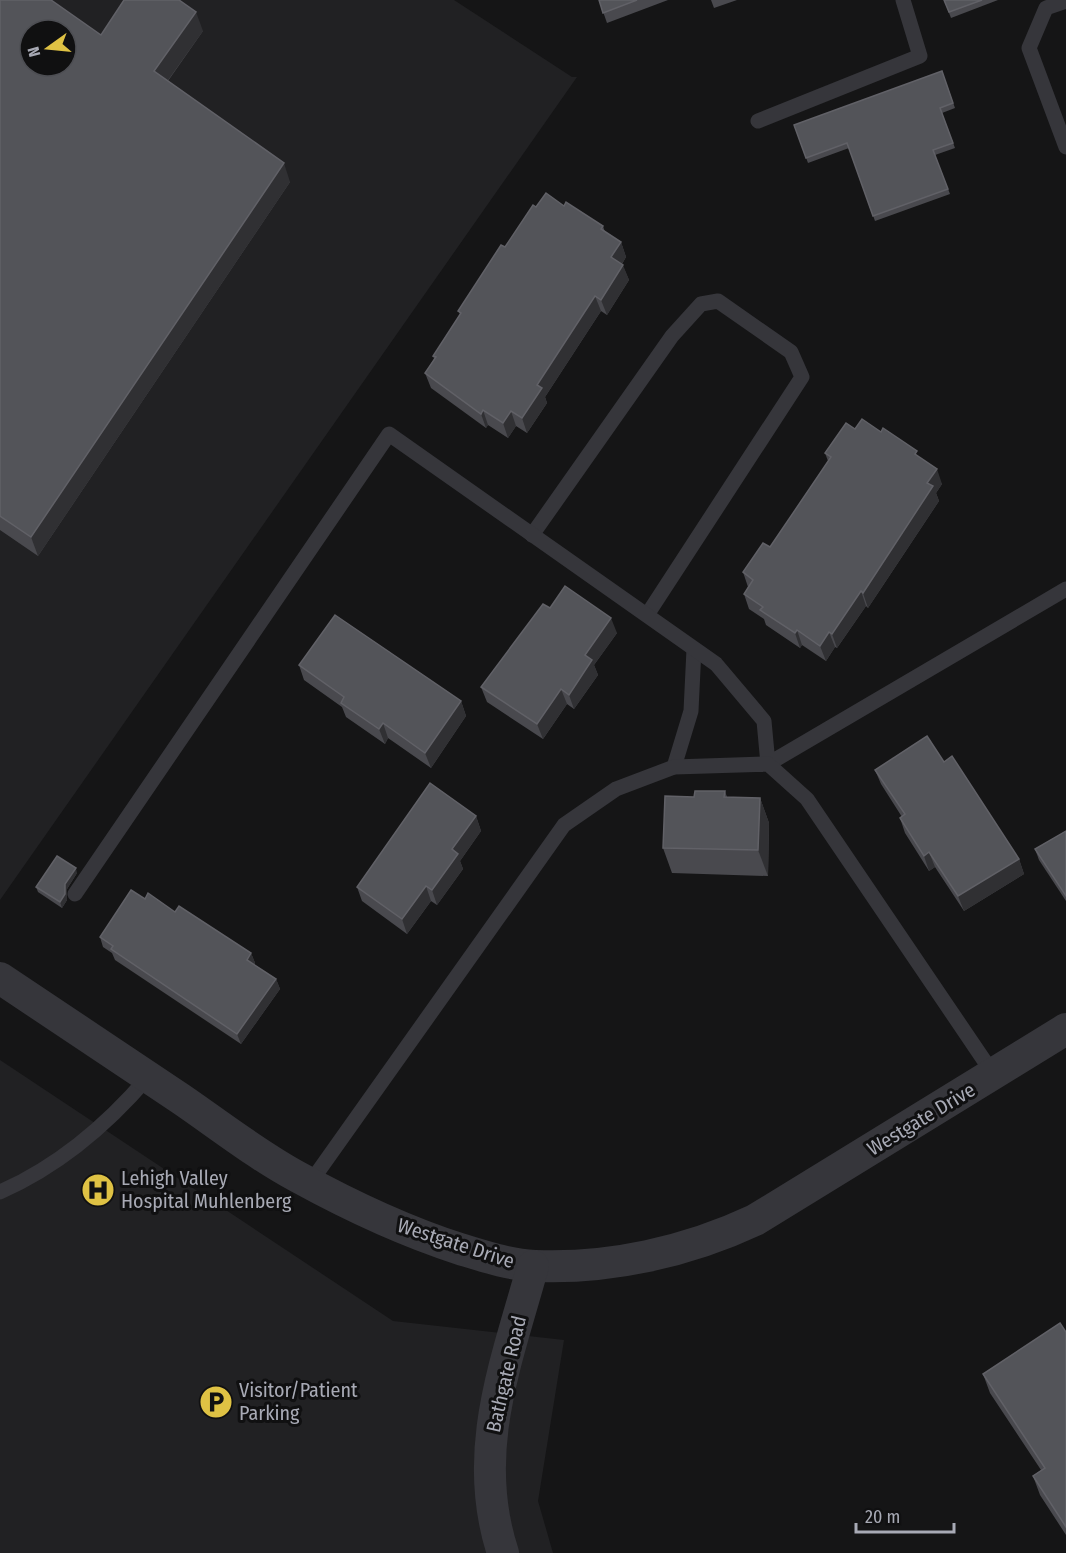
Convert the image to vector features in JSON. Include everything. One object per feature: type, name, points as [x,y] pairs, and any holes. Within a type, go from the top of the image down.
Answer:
[{"type":"street","name":"Westgate Drive","points":[[0,978],[310,1182],[387,1221],[434,1241],[482,1256],[533,1266],[591,1265],[633,1259],[674,1250],[733,1230],[755,1220],[1066,1029]]},
{"type":"street","name":"Bathgate Road","points":[[503,1553],[490,1498],[491,1425],[533,1266]]},
{"type":"lane","points":[[758,121],[920,56],[903,0]]},
{"type":"lane","points":[[1066,1],[1046,8],[1029,48],[1066,147]]},
{"type":"lane","points":[[531,535],[672,336],[700,304],[718,301],[791,352],[802,377],[647,615]]},
{"type":"lane","points":[[75,894],[389,434],[716,664],[764,721],[768,764],[807,800],[993,1075]]},
{"type":"lane","points":[[310,1182],[564,825],[616,789],[674,767],[768,764],[1066,589]]},
{"type":"lane","points":[[674,767],[691,711],[694,648]]},
{"type":"lane","points":[[0,1192],[33,1178],[116,1115],[148,1077]]},
{"type":"shaded area","points":[[0,0],[454,0],[572,77],[577,77],[0,900]]},
{"type":"shaded area","name":"Lehigh Valley Hospital Muhlenberg","points":[[0,1060],[393,1321],[564,1340],[538,1501],[553,1553],[0,1553]]},
{"type":"building","points":[[0,0],[51,0],[77,18],[18,18],[18,78],[78,78],[78,19],[101,35],[124,0],[179,0],[196,12],[154,71],[284,163],[31,537],[0,516]]},
{"type":"building","points":[[599,0],[637,0],[603,13]]},
{"type":"building","points":[[944,0],[982,0],[949,12]]},
{"type":"building","points":[[942,71],[953,103],[940,108],[953,143],[933,150],[948,189],[873,216],[847,143],[806,158],[794,125]]},
{"type":"building","points":[[546,193],[564,206],[566,202],[603,226],[601,229],[621,242],[611,257],[623,265],[601,300],[595,296],[537,385],[542,388],[522,418],[511,411],[503,423],[483,410],[481,414],[425,373],[436,357],[433,356],[461,313],[458,311],[501,245],[505,247],[533,205],[536,207]]},
{"type":"building","points":[[862,419],[881,432],[883,428],[917,451],[915,454],[937,469],[927,483],[933,486],[863,593],[861,591],[832,634],[829,632],[820,646],[797,630],[795,633],[760,610],[763,607],[744,594],[753,580],[743,572],[763,543],[770,547],[831,457],[825,453],[846,423],[855,429]]},
{"type":"building","points":[[565,586],[611,618],[585,655],[592,660],[569,695],[561,689],[537,724],[481,687],[543,604],[550,608]]},
{"type":"building","points":[[335,615],[461,701],[425,753],[383,723],[379,729],[341,703],[344,697],[299,665]]},
{"type":"building","points":[[927,736],[944,762],[952,756],[1019,859],[958,896],[929,852],[924,856],[900,818],[905,814],[875,770]]},
{"type":"building","points":[[430,783],[476,816],[452,849],[458,854],[432,890],[426,886],[402,919],[357,887]]},
{"type":"building","points":[[695,791],[725,791],[724,797],[760,798],[758,850],[663,848],[665,796],[694,797]]},
{"type":"building","points":[[1066,831],[1066,896],[1035,849]]},
{"type":"building","points":[[57,856],[76,868],[65,884],[65,894],[60,902],[36,887]]},
{"type":"building","points":[[131,890],[145,899],[148,893],[175,912],[179,906],[251,953],[247,960],[276,979],[237,1034],[111,949],[113,946],[100,937]]},
{"type":"building","points":[[1060,1323],[1066,1332],[1066,1527],[1033,1476],[1045,1468],[983,1374]]},
{"type":"place","name":"Lehigh Valley Hospital Muhlenberg","points":[[98,1190]]},
{"type":"place","name":"Visitor/Patient Parking","points":[[216,1402]]}]
